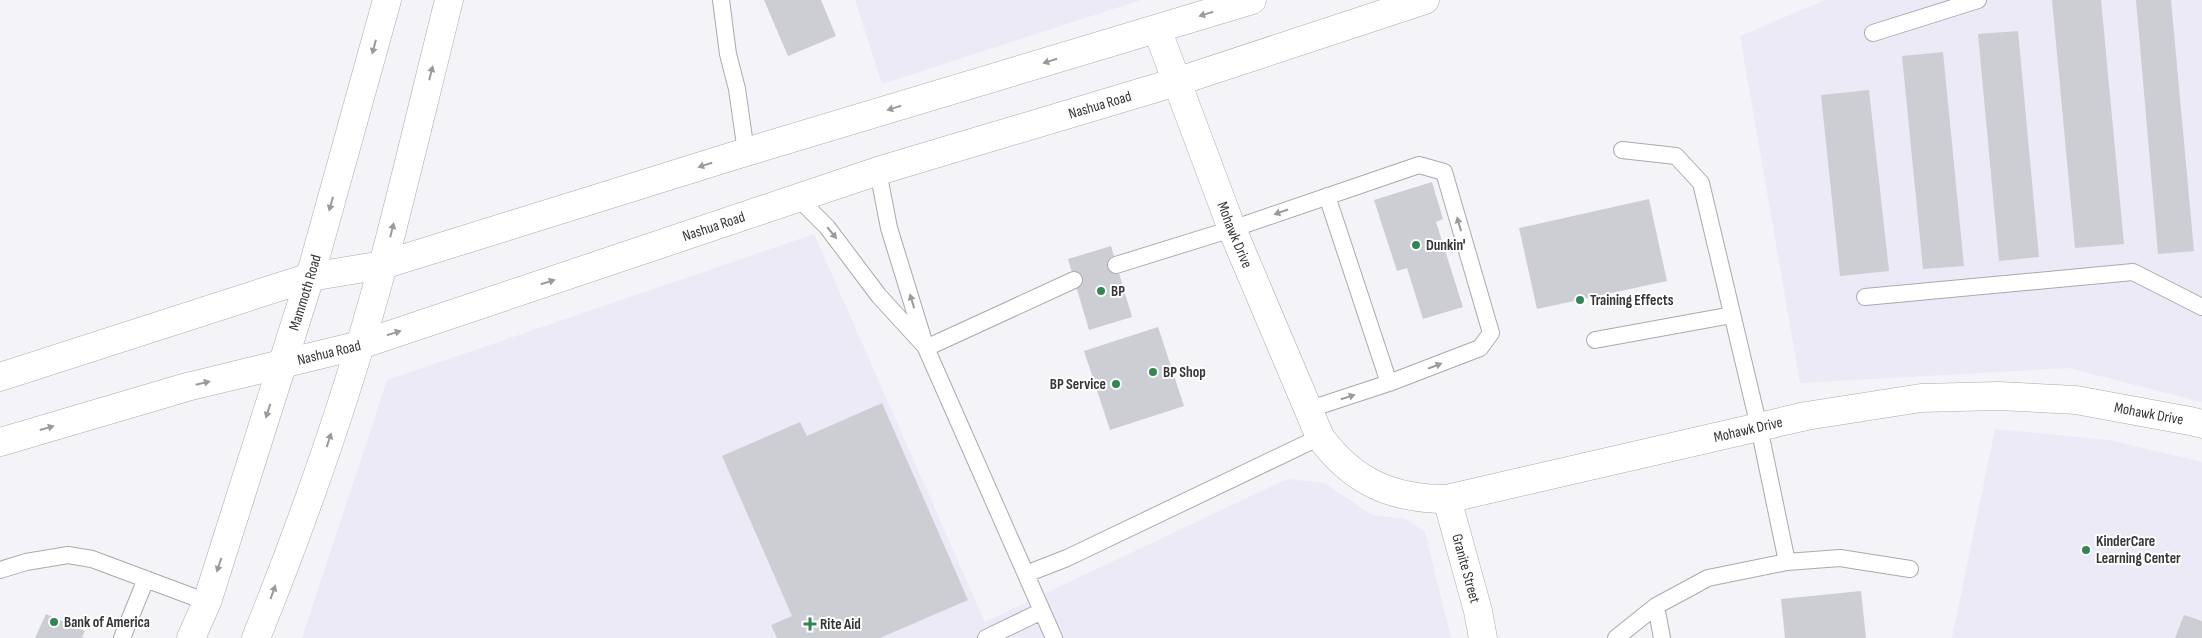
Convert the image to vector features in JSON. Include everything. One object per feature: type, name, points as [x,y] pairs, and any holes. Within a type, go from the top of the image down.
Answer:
[{"type":"main road","name":"Mammoth Road","points":[[191,638],[207,602],[310,277],[387,0]]},
{"type":"main road","points":[[256,638],[316,480],[360,345],[383,266],[449,0]]},
{"type":"main road","points":[[0,377],[310,277],[383,266],[746,152],[1252,0]]},
{"type":"main road","name":"Nashua Road","points":[[0,442],[187,387],[360,345],[878,171],[1176,82],[1425,0]]},
{"type":"main road","name":"Mohawk Drive","points":[[1157,29],[1232,229],[1320,437],[1334,457],[1353,473],[1372,485],[1422,499],[1447,500],[1806,416],[1921,398],[1999,396],[2076,400],[2202,424]]},
{"type":"main road","name":"Granite Street","points":[[1447,500],[1478,611],[1483,638]]},
{"type":"lane","points":[[721,0],[728,54],[737,89],[746,152]]},
{"type":"lane","points":[[1873,33],[1978,0]]},
{"type":"lane","points":[[1622,150],[1676,156],[1701,183],[1758,427],[1787,562]]},
{"type":"lane","points":[[1116,265],[1232,229],[1419,165],[1444,172],[1491,333],[1480,348],[1389,383],[1308,410]]},
{"type":"lane","points":[[878,171],[889,228],[926,348],[1054,638]]},
{"type":"lane","points":[[1327,196],[1389,383]]},
{"type":"lane","points":[[798,198],[827,226],[879,296],[926,348]]},
{"type":"lane","points":[[1866,297],[2133,272],[2202,308]]},
{"type":"lane","points":[[926,348],[1074,280]]},
{"type":"lane","points":[[1594,340],[1732,315]]},
{"type":"lane","points":[[1026,574],[1067,558],[1320,437]]},
{"type":"lane","points":[[0,570],[26,562],[68,555],[92,560],[207,602]]},
{"type":"lane","points":[[1616,638],[1656,606],[1708,578],[1787,562],[1840,558],[1910,569]]},
{"type":"lane","points":[[122,638],[146,579]]},
{"type":"lane","points":[[1656,606],[1662,638]]},
{"type":"lane","points":[[986,638],[1042,611]]},
{"type":"shaded area","points":[[855,0],[1141,0],[882,84]]},
{"type":"shaded area","points":[[1825,0],[2202,0],[2202,402],[2068,368],[1800,383],[1740,36]]},
{"type":"shaded area","points":[[814,234],[985,622],[1287,479],[1324,483],[1372,515],[1406,519],[1425,532],[1451,638],[302,638],[387,380]]},
{"type":"shaded area","name":"KinderCare Learning Center","points":[[1995,429],[2109,440],[2202,462],[2202,638],[1952,638]]},
{"type":"building","points":[[764,0],[821,0],[836,36],[788,56]]},
{"type":"building","points":[[2052,0],[2101,0],[2124,244],[2075,248]]},
{"type":"building","points":[[2136,0],[2171,0],[2194,251],[2158,254]]},
{"type":"building","points":[[2018,31],[2039,257],[1999,261],[1978,34]]},
{"type":"building","points":[[1943,52],[1964,266],[1923,269],[1902,56]]},
{"type":"building","points":[[1869,90],[1889,271],[1840,276],[1821,95]]},
{"type":"building","name":"Dunkin'","points":[[1432,182],[1443,219],[1436,222],[1463,307],[1423,319],[1407,268],[1397,271],[1374,200]]},
{"type":"building","points":[[1649,199],[1667,281],[1537,309],[1519,228]]},
{"type":"building","name":"BP","points":[[1111,246],[1132,317],[1089,330],[1068,259]]},
{"type":"building","points":[[1158,327],[1184,406],[1110,430],[1084,351]]},
{"type":"building","name":"Rite Aid","points":[[882,403],[968,600],[880,638],[777,638],[771,625],[792,616],[722,456],[800,422],[807,436]]},
{"type":"building","points":[[1861,591],[1866,638],[1785,638],[1781,599]]},
{"type":"building","name":"Bank of America","points":[[46,614],[85,631],[82,637],[85,638],[35,638]]},
{"type":"building","points":[[2184,615],[2202,621],[2202,638],[2175,638]]},
{"type":"place","name":"Dunkin'","points":[[1416,245]]},
{"type":"place","name":"BP","points":[[1101,291]]},
{"type":"place","name":"Training Effects","points":[[1580,300]]},
{"type":"place","name":"BP Shop","points":[[1153,372]]},
{"type":"place","name":"BP Service","points":[[1116,384]]},
{"type":"place","name":"KinderCare Learning Center","points":[[2086,550]]},
{"type":"place","name":"Bank of America","points":[[54,622]]},
{"type":"place","name":"Rite Aid","points":[[810,624]]}]
